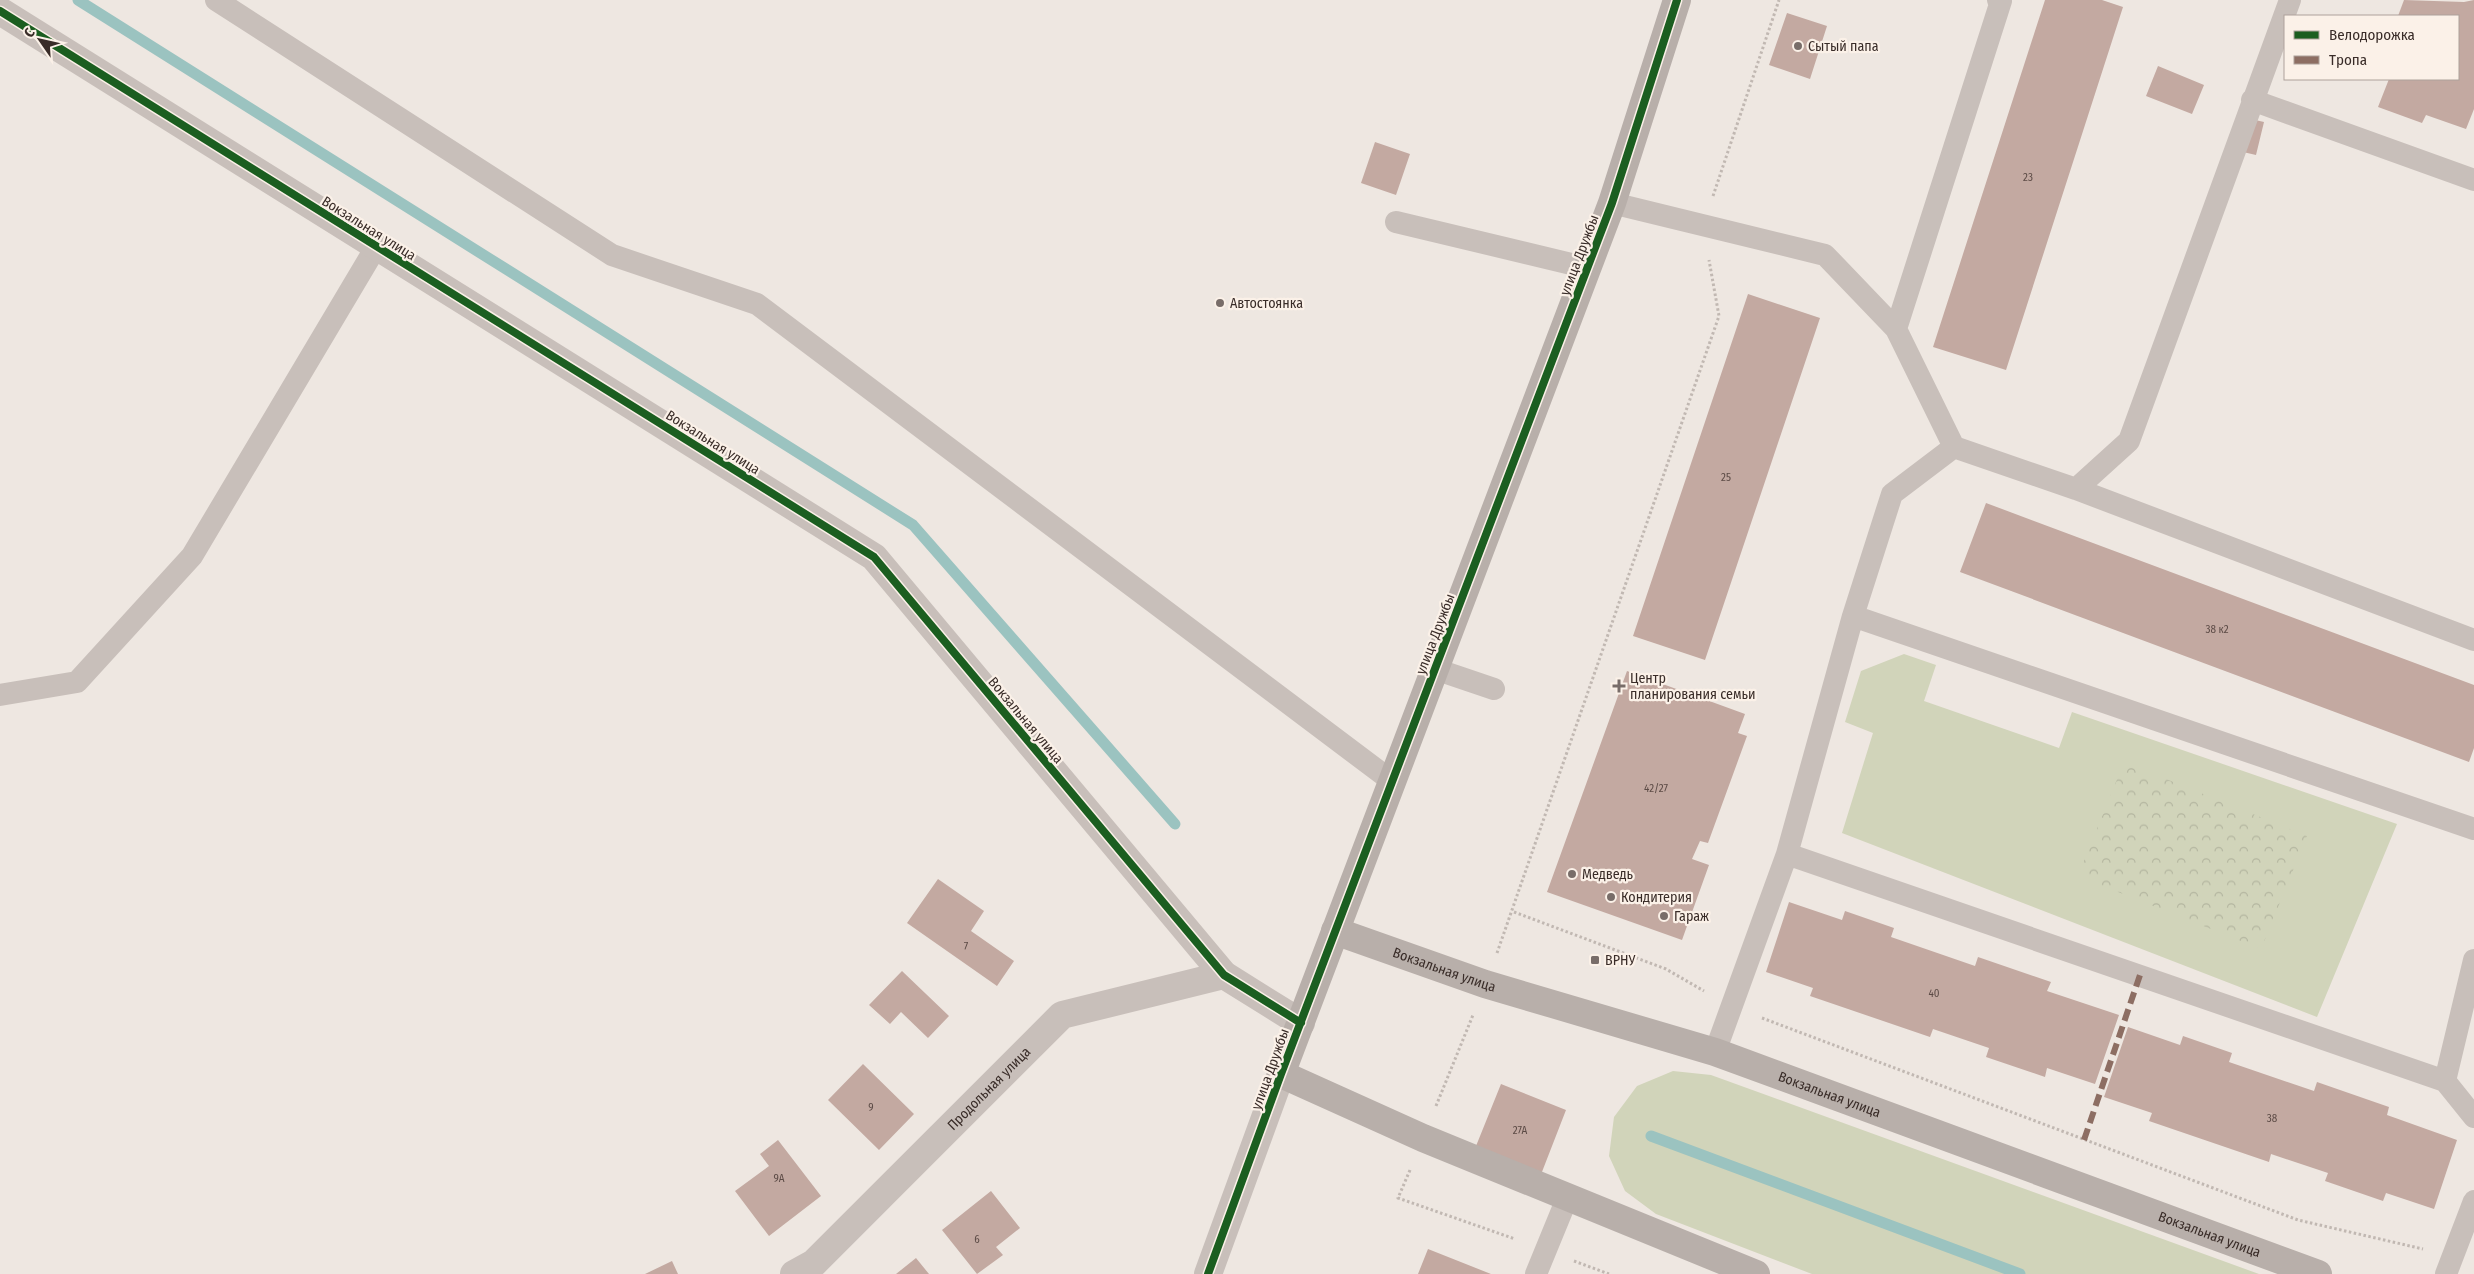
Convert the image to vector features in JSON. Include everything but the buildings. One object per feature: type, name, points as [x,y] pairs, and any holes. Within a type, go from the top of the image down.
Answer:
[{"type":"street","name":"улица Дружбы","points":[[1208,1274],[1281,1074],[1612,203],[1677,0]]},
{"type":"street","name":"Вокзальная улица","points":[[0,11],[874,557],[1224,976],[1301,1023]]},
{"type":"street","name":"Вокзальная улица","points":[[1335,931],[1485,984],[1715,1052],[2318,1274]]},
{"type":"street","name":"Продольная улица","points":[[794,1274],[814,1262],[1062,1015],[1224,976]]},
{"type":"street","points":[[1281,1074],[1423,1138],[1756,1274]]},
{"type":"lane","points":[[216,0],[612,255],[757,304],[1393,782]]},
{"type":"lane","points":[[1896,329],[2001,1],[1998,0]]},
{"type":"lane","points":[[2284,15],[2290,0]]},
{"type":"lane","points":[[2076,489],[2129,441],[2284,16]]},
{"type":"lane","points":[[2252,100],[2474,180]]},
{"type":"lane","points":[[1612,203],[1825,255],[1896,329],[1954,447],[2076,489],[2474,640]]},
{"type":"lane","points":[[1396,222],[1588,268]]},
{"type":"lane","points":[[0,695],[77,682],[192,556],[376,247]]},
{"type":"lane","points":[[1715,1052],[1787,854],[1853,616],[1892,494],[1954,447]]},
{"type":"lane","points":[[1853,616],[2474,829]]},
{"type":"lane","points":[[1435,669],[1494,689]]},
{"type":"lane","points":[[1787,854],[2445,1082],[2474,1117]]},
{"type":"lane","points":[[2445,1082],[2474,960]]},
{"type":"lane","points":[[1536,1274],[1568,1196]]},
{"type":"lane","points":[[2449,1265],[2474,1201]]},
{"type":"path","points":[[1609,1274],[1398,1198],[1514,912],[1719,316],[1704,225],[1779,0]]},
{"type":"path","points":[[1514,912],[1666,969],[1731,1007],[2298,1220],[2449,1265]]},
{"type":"green space","points":[[1904,654],[1936,665],[1924,701],[2059,748],[2072,712],[2397,824],[2317,1017],[1842,833],[1873,733],[1845,722],[1861,671]]},
{"type":"green space","points":[[2124,762],[2307,836],[2261,949],[2078,876]]},
{"type":"green space","points":[[1673,1071],[1711,1075],[2259,1274],[1812,1274],[1656,1214],[1625,1191],[1609,1156],[1614,1117],[1637,1086]]},
{"type":"waterway","points":[[78,0],[913,525],[1175,824]]},
{"type":"waterway","points":[[1651,1136],[2020,1274]]},
{"type":"marked path","points":[[2084,1140],[2140,975]]},
{"type":"cycle path","points":[[1208,1274],[1281,1074],[1612,203],[1677,0]]},
{"type":"cycle path","points":[[0,11],[874,557],[1224,975],[1301,1023]]},
{"type":"place","name":"Сытый папа","points":[[1798,46]]},
{"type":"place","name":"Автостоянка","points":[[1220,303]]},
{"type":"place","name":"Центр планирования семьи","points":[[1619,686]]},
{"type":"place","name":"Медведь","points":[[1572,874]]},
{"type":"place","name":"Кондитерия","points":[[1611,897]]},
{"type":"place","name":"Гараж","points":[[1664,916]]},
{"type":"place","name":"ВРНУ","points":[[1595,960]]}]
